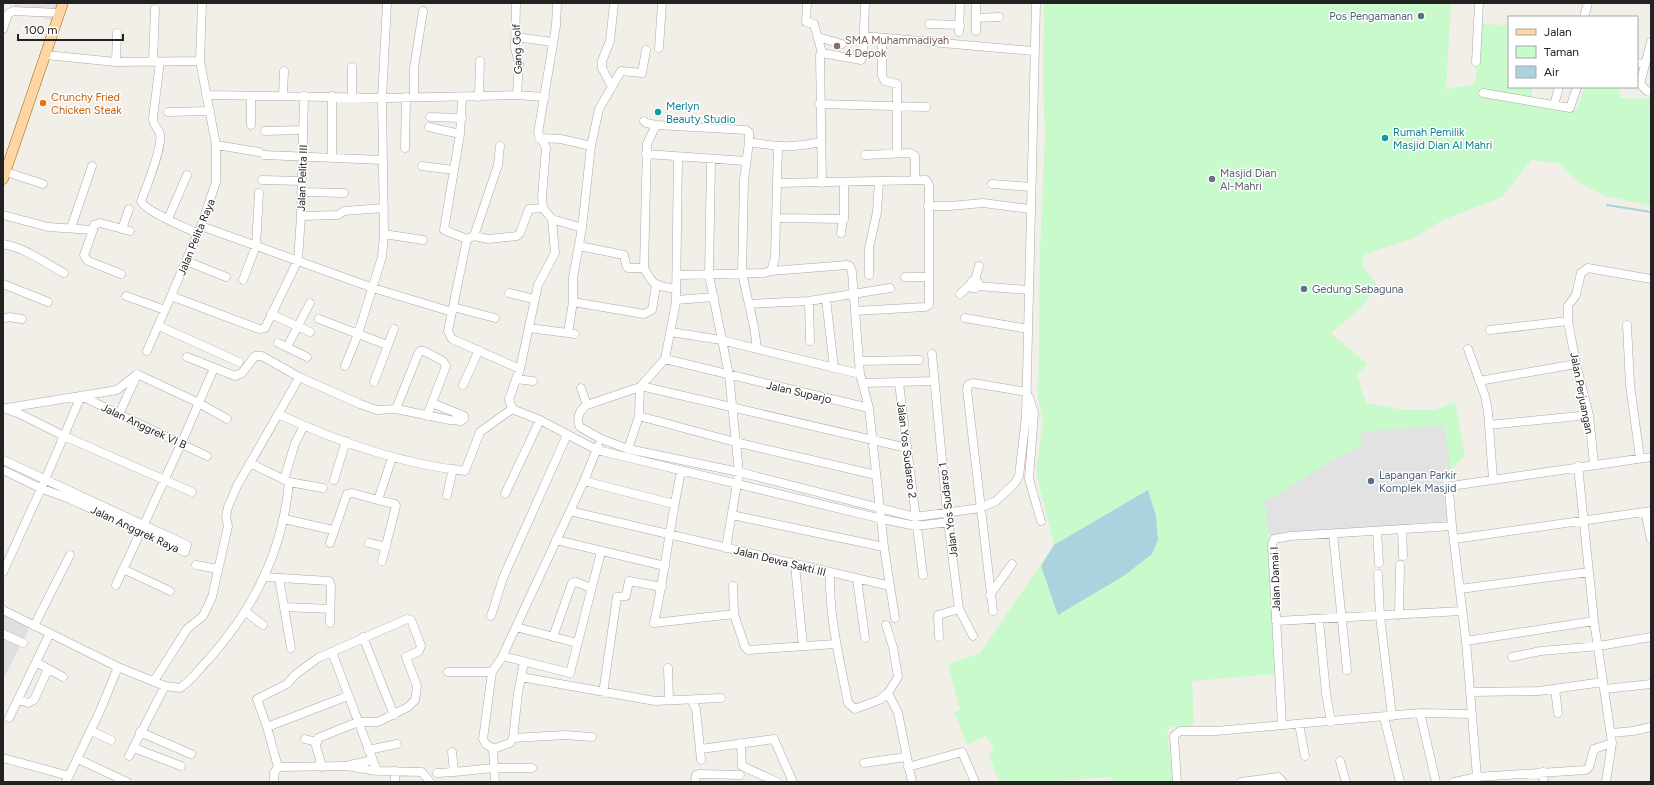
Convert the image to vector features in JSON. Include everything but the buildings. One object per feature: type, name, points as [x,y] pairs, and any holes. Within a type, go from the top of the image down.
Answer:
[{"type":"main road","points":[[5,170],[63,3]]},
{"type":"street","name":"Jalan Pelita Raya","points":[[148,351],[199,229],[216,182],[216,145],[200,61],[202,3]]},
{"type":"street","points":[[345,366],[358,334],[382,257],[384,208],[382,98],[387,3]]},
{"type":"street","name":"Gang Golf","points":[[516,3],[516,48],[519,63],[517,95]]},
{"type":"street","points":[[557,3],[545,97],[538,133],[539,138],[546,148],[542,197],[543,208],[552,219],[582,228]]},
{"type":"street","points":[[612,87],[609,85],[602,68],[602,61],[610,41],[614,3]]},
{"type":"street","points":[[659,48],[662,3]]},
{"type":"street","points":[[807,3],[806,22],[814,24],[822,53],[820,55],[819,104],[822,183]]},
{"type":"street","points":[[822,53],[861,60],[864,36],[865,3]]},
{"type":"street","points":[[929,24],[959,29],[960,3]]},
{"type":"street","points":[[976,3],[976,31]]},
{"type":"street","points":[[678,157],[676,300],[665,359],[640,387],[587,405],[581,409],[578,417],[580,427],[601,439],[628,449],[738,472],[881,508],[916,522],[947,513],[980,508],[996,501],[1015,483],[1019,476],[1027,392],[1030,209],[1034,139],[1033,51],[1036,3]]},
{"type":"street","points":[[1476,62],[1479,3]]},
{"type":"street","points":[[1584,16],[1588,3]]},
{"type":"street","points":[[155,9],[156,62],[153,124],[160,135],[159,145],[141,201],[142,204],[168,219],[298,260],[373,288],[453,310],[495,318]]},
{"type":"street","points":[[3,29],[6,14],[13,11],[59,13]]},
{"type":"street","points":[[405,148],[410,97],[422,11]]},
{"type":"street","points":[[976,18],[999,17]]},
{"type":"street","points":[[116,62],[117,33]]},
{"type":"street","points":[[864,36],[1033,51]]},
{"type":"street","points":[[516,37],[552,42]]},
{"type":"street","points":[[818,37],[842,44]]},
{"type":"street","points":[[882,38],[882,76],[885,81],[897,84],[897,154]]},
{"type":"street","points":[[1651,42],[1641,64],[1638,84],[1647,92],[1651,92]]},
{"type":"street","points":[[529,328],[572,334],[574,302],[573,278],[582,228],[591,146],[599,109],[621,71],[642,73],[646,50]]},
{"type":"street","points":[[46,55],[116,62],[200,61]]},
{"type":"street","points":[[478,97],[480,61]]},
{"type":"street","points":[[352,67],[352,97]]},
{"type":"street","points":[[283,95],[284,71]]},
{"type":"street","points":[[1554,104],[1559,88]]},
{"type":"street","points":[[1483,93],[1571,107],[1577,88]]},
{"type":"street","points":[[206,95],[283,95],[382,98],[462,98],[517,95],[545,97]]},
{"type":"street","points":[[251,96],[251,125]]},
{"type":"street","name":"Jalan Pelita III","points":[[298,260],[302,192],[304,96]]},
{"type":"street","points":[[332,96],[332,157]]},
{"type":"street","points":[[462,98],[460,134],[444,230],[488,240],[516,236],[520,233],[529,209],[543,208]]},
{"type":"street","points":[[819,104],[926,107]]},
{"type":"street","points":[[168,112],[210,111]]},
{"type":"street","points":[[430,117],[462,118]]},
{"type":"street","points":[[644,121],[646,123],[656,125],[746,130],[749,132],[744,180],[742,273],[757,348]]},
{"type":"street","points":[[656,125],[647,144],[646,154],[644,268],[650,281],[656,286],[676,289]]},
{"type":"street","points":[[429,127],[460,134]]},
{"type":"street","points":[[265,131],[303,130]]},
{"type":"street","points":[[539,138],[561,139],[591,146]]},
{"type":"street","points":[[749,142],[778,147],[799,146],[821,142]]},
{"type":"street","points":[[216,145],[261,153],[383,160]]},
{"type":"street","points":[[500,146],[498,165],[470,237],[453,310],[449,335],[452,338],[520,369]]},
{"type":"street","points":[[771,271],[774,258],[778,147]]},
{"type":"street","points":[[865,155],[910,153],[915,156],[915,180]]},
{"type":"street","points":[[646,154],[746,162]]},
{"type":"street","points":[[711,160],[709,275],[729,375],[738,472],[738,486],[726,548]]},
{"type":"street","points":[[71,228],[92,166]]},
{"type":"street","points":[[422,166],[454,170]]},
{"type":"street","points":[[5,170],[43,184]]},
{"type":"street","points":[[168,219],[187,175]]},
{"type":"street","points":[[262,180],[302,181]]},
{"type":"street","points":[[777,183],[928,181],[928,277],[930,300],[928,305],[925,307],[855,311]]},
{"type":"street","points":[[869,275],[869,248],[877,212],[879,182]]},
{"type":"street","points":[[841,233],[844,183]]},
{"type":"street","points":[[992,184],[1031,187]]},
{"type":"street","points":[[302,192],[344,193]]},
{"type":"street","points":[[243,280],[256,246],[259,193]]},
{"type":"street","points":[[928,206],[983,203],[1030,209]]},
{"type":"street","points":[[301,216],[338,215],[344,211],[384,208]]},
{"type":"street","points":[[121,274],[88,260],[84,255],[94,225],[100,223],[126,230],[129,209]]},
{"type":"street","points":[[3,215],[48,227],[92,230]]},
{"type":"street","points":[[776,218],[843,219]]},
{"type":"street","points":[[512,410],[509,399],[520,369],[534,299],[538,285],[555,253],[552,219]]},
{"type":"street","points":[[384,234],[423,240]]},
{"type":"street","points":[[3,244],[34,253],[40,260],[64,272]]},
{"type":"street","points":[[579,246],[624,255],[628,268],[644,268]]},
{"type":"street","points":[[172,296],[262,330],[298,260]]},
{"type":"street","points":[[186,261],[226,277]]},
{"type":"street","points":[[677,275],[764,273],[771,271],[850,266],[852,272],[860,374],[864,383],[869,408],[881,508],[884,547],[895,618]]},
{"type":"street","points":[[975,284],[979,266]]},
{"type":"street","name":"Jalan Perjuangan","points":[[1594,464],[1588,415],[1568,321],[1568,306],[1576,295],[1581,273],[1588,268],[1651,279]]},
{"type":"street","points":[[905,277],[928,277]]},
{"type":"street","points":[[3,284],[48,302]]},
{"type":"street","points":[[960,294],[975,284],[1028,290]]},
{"type":"street","points":[[574,302],[644,314],[652,310],[656,286]]},
{"type":"street","points":[[749,304],[809,301],[890,288]]},
{"type":"street","points":[[509,293],[534,299]]},
{"type":"street","points":[[126,296],[165,310]]},
{"type":"street","points":[[676,300],[714,297]]},
{"type":"street","points":[[826,299],[834,368]]},
{"type":"street","points":[[809,301],[810,341]]},
{"type":"street","points":[[287,347],[310,303]]},
{"type":"street","points":[[271,314],[310,332]]},
{"type":"street","points":[[3,319],[9,317],[22,319]]},
{"type":"street","points":[[965,318],[1028,329]]},
{"type":"street","points":[[319,319],[386,346]]},
{"type":"street","points":[[1490,330],[1568,321]]},
{"type":"street","points":[[1627,325],[1630,385],[1640,458]]},
{"type":"street","points":[[159,326],[239,362]]},
{"type":"street","points":[[374,382],[386,346],[394,329]]},
{"type":"street","points":[[671,332],[721,340],[860,374]]},
{"type":"street","points":[[278,343],[307,357]]},
{"type":"street","points":[[1468,349],[1485,396],[1493,479]]},
{"type":"street","points":[[463,385],[479,350]]},
{"type":"street","points":[[396,408],[420,351],[424,351],[443,361],[446,366],[427,416]]},
{"type":"street","name":"Jalan Yos Sudarso 1","points":[[932,354],[947,513],[959,609],[974,636]]},
{"type":"street","points":[[186,357],[235,376],[238,375],[255,356],[262,356],[299,377],[377,410],[396,408],[427,416],[456,421],[461,421],[464,419],[464,416],[432,403]]},
{"type":"street","name":"Jalan Suparjo","points":[[665,359],[869,408]]},
{"type":"street","points":[[860,361],[919,360]]},
{"type":"street","points":[[1479,381],[1576,364]]},
{"type":"street","points":[[116,585],[181,444],[214,368]]},
{"type":"street","points":[[137,374],[199,403],[227,419]]},
{"type":"street","points":[[3,409],[116,390],[137,374]]},
{"type":"street","points":[[119,414],[137,374]]},
{"type":"street","points":[[516,379],[533,381]]},
{"type":"street","points":[[864,383],[934,381]]},
{"type":"street","points":[[154,680],[187,629],[203,616],[212,597],[228,526],[226,517],[228,507],[237,486],[296,383]]},
{"type":"street","name":"Jalan Yos Sudarso 2","points":[[899,383],[923,575]]},
{"type":"street","points":[[993,611],[969,423],[968,385],[973,383],[1027,392]]},
{"type":"street","points":[[640,387],[907,448]]},
{"type":"street","points":[[628,449],[639,416],[640,387]]},
{"type":"street","points":[[581,388],[587,405]]},
{"type":"street","points":[[1027,392],[1034,413],[1029,479],[1041,521]]},
{"type":"street","points":[[3,572],[40,488],[45,480],[80,396]]},
{"type":"street","name":"Jalan Anggrek VI B","points":[[80,396],[207,456]]},
{"type":"street","points":[[3,409],[20,414],[64,436],[192,492]]},
{"type":"street","points":[[512,410],[540,420],[597,450],[681,472],[882,519],[916,522],[949,522]]},
{"type":"street","points":[[278,414],[304,426],[392,458],[465,471],[480,432],[512,410]]},
{"type":"street","points":[[1489,425],[1588,415]]},
{"type":"street","points":[[639,416],[735,442],[876,474]]},
{"type":"street","points":[[505,494],[540,420]]},
{"type":"street","points":[[3,610],[118,666],[154,680],[165,686],[175,688],[184,686],[221,646],[246,612],[265,577],[284,519],[286,481],[295,443],[304,426]]},
{"type":"street","points":[[491,616],[504,578],[567,435]]},
{"type":"street","points":[[493,749],[486,744],[483,739],[492,672],[502,656],[516,627],[584,481],[601,439]]},
{"type":"street","points":[[334,480],[346,441]]},
{"type":"street","points":[[1477,777],[1466,641],[1452,526],[1449,490],[1451,486],[1578,466],[1651,457]]},
{"type":"street","points":[[378,500],[392,458]]},
{"type":"street","points":[[250,463],[286,481],[323,488]]},
{"type":"street","points":[[1578,466],[1594,621],[1612,733],[1612,754],[1606,782]]},
{"type":"street","name":"Jalan Anggrek Raya","points":[[5,469],[40,488],[70,498],[142,528],[187,545],[185,552],[142,528],[45,480],[5,469]]},
{"type":"street","points":[[447,495],[453,470]]},
{"type":"street","points":[[681,472],[674,504],[662,587],[654,623],[734,614]]},
{"type":"street","points":[[584,481],[674,504]]},
{"type":"street","points":[[330,543],[333,530],[347,494],[352,493],[395,504],[396,506],[382,561]]},
{"type":"street","name":"Jalan Dewa Sakti III","points":[[570,511],[830,574],[890,586]]},
{"type":"street","points":[[1454,539],[1648,511],[1651,539]]},
{"type":"street","points":[[732,515],[884,547]]},
{"type":"street","points":[[284,519],[333,530]]},
{"type":"street","name":"Jalan Damai I","points":[[1282,725],[1272,545],[1274,539],[1291,536],[1452,526]]},
{"type":"street","points":[[1402,529],[1403,556]]},
{"type":"street","points":[[1377,531],[1379,563]]},
{"type":"street","points":[[1333,534],[1347,670]]},
{"type":"street","points":[[556,540],[601,552],[665,566]]},
{"type":"street","points":[[369,543],[386,547]]},
{"type":"street","points":[[502,656],[570,673],[601,552]]},
{"type":"street","points":[[34,626],[70,555]]},
{"type":"street","points":[[990,595],[1012,564]]},
{"type":"street","points":[[196,565],[218,569]]},
{"type":"street","points":[[795,565],[803,646]]},
{"type":"street","points":[[1400,565],[1400,615]]},
{"type":"street","points":[[123,569],[170,592]]},
{"type":"street","points":[[1460,589],[1589,572]]},
{"type":"street","points":[[830,574],[830,605],[835,644],[848,703],[852,708],[855,709],[879,700],[888,693],[898,675],[893,647],[886,625]]},
{"type":"street","points":[[1378,574],[1388,716],[1400,782]]},
{"type":"street","points":[[265,577],[329,580],[331,586],[330,623]]},
{"type":"street","points":[[279,578],[291,648]]},
{"type":"street","points":[[857,579],[865,638]]},
{"type":"street","points":[[603,693],[617,597],[626,596],[629,581],[662,587]]},
{"type":"street","points":[[553,637],[572,583],[576,582],[591,588]]},
{"type":"street","points":[[733,586],[734,614],[745,647],[748,650],[835,644]]},
{"type":"street","points":[[285,607],[330,608]]},
{"type":"street","points":[[939,637],[938,615],[959,609]]},
{"type":"street","points":[[1276,620],[1319,620],[1462,611]]},
{"type":"street","points":[[246,612],[263,625]]},
{"type":"street","points":[[274,782],[274,773],[278,767],[268,727],[257,699],[287,684],[308,664],[363,637],[407,619],[411,620],[421,646],[419,651],[406,657],[417,686],[415,700],[408,708],[378,722],[358,722],[318,738],[316,742]]},
{"type":"street","points":[[1319,620],[1326,693],[1331,722]]},
{"type":"street","points":[[1466,641],[1594,621]]},
{"type":"street","points":[[516,627],[577,643]]},
{"type":"street","points":[[9,718],[50,634]]},
{"type":"street","points":[[4,636],[23,643]]},
{"type":"street","points":[[363,637],[394,715]]},
{"type":"street","points":[[1512,657],[1541,651],[1599,646],[1651,637]]},
{"type":"street","points":[[332,652],[377,771]]},
{"type":"street","points":[[36,662],[63,677]]},
{"type":"street","points":[[493,749],[510,742],[513,738],[524,662]]},
{"type":"street","points":[[3,758],[68,779],[91,731],[118,666]]},
{"type":"street","points":[[668,668],[669,700]]},
{"type":"street","points":[[18,700],[28,703],[34,700],[48,669]]},
{"type":"street","points":[[448,672],[492,672]]},
{"type":"street","points":[[521,677],[603,693],[655,701],[692,701],[721,698]]},
{"type":"street","points":[[1470,692],[1539,691],[1651,684]]},
{"type":"street","points":[[129,756],[165,686]]},
{"type":"street","points":[[1555,689],[1558,713]]},
{"type":"street","points":[[888,693],[898,713],[912,782]]},
{"type":"street","points":[[268,727],[348,696]]},
{"type":"street","points":[[692,701],[696,709],[701,760]]},
{"type":"street","points":[[1420,713],[1436,782]]},
{"type":"street","points":[[1177,782],[1174,736],[1180,731],[1216,731],[1420,713],[1472,714]]},
{"type":"street","points":[[1299,724],[1304,756]]},
{"type":"street","points":[[1612,733],[1633,732],[1651,727]]},
{"type":"street","points":[[91,731],[112,740]]},
{"type":"street","points":[[140,732],[191,754]]},
{"type":"street","points":[[513,738],[565,735],[592,737]]},
{"type":"street","points":[[305,739],[316,742]]},
{"type":"street","points":[[701,749],[774,739],[791,778]]},
{"type":"street","points":[[316,742],[322,767]]},
{"type":"street","points":[[695,782],[696,775],[699,774],[739,778],[742,766],[741,743]]},
{"type":"street","points":[[1454,782],[1477,777],[1490,779],[1543,772],[1586,770],[1589,767],[1594,749],[1612,743]]},
{"type":"street","points":[[368,750],[396,744]]},
{"type":"street","points":[[134,748],[181,766]]},
{"type":"street","points":[[493,749],[495,782]]},
{"type":"street","points":[[452,752],[454,772]]},
{"type":"street","points":[[864,763],[907,763],[962,752],[976,782]]},
{"type":"street","points":[[78,759],[127,782]]},
{"type":"street","points":[[278,767],[346,766],[372,760]]},
{"type":"street","points":[[1340,761],[1346,782]]},
{"type":"street","points":[[346,766],[377,771],[422,772],[430,782]]},
{"type":"street","points":[[742,766],[777,782]]},
{"type":"street","points":[[437,773],[493,768],[532,768]]},
{"type":"street","points":[[395,771],[395,782]]},
{"type":"street","points":[[1543,772],[1544,782]]},
{"type":"street","points":[[1241,782],[1278,777],[1283,782]]},
{"type":"shaded area","points":[[14,3],[65,3],[58,23],[14,8]]},
{"type":"shaded area","name":"Lapangan Parkir Komplek Masjid","points":[[1444,425],[1450,465],[1450,478],[1443,478],[1447,521],[1269,535],[1264,500],[1277,495],[1336,458],[1361,447],[1361,432]]},
{"type":"shaded area","points":[[3,613],[17,619],[29,629],[3,680]]},
{"type":"green space","points":[[1044,3],[1451,3],[1446,89],[1475,84],[1480,24],[1508,25],[1508,88],[1532,88],[1532,102],[1577,110],[1584,88],[1615,88],[1620,90],[1620,98],[1651,99],[1651,206],[1606,196],[1581,184],[1558,163],[1531,160],[1502,197],[1441,221],[1416,237],[1364,255],[1362,265],[1376,283],[1376,286],[1362,307],[1331,333],[1367,364],[1357,375],[1366,403],[1403,410],[1435,410],[1455,402],[1465,456],[1442,478],[1447,521],[1268,535],[1276,674],[1192,681],[1194,726],[1171,727],[1167,731],[1174,782],[1112,782],[1111,777],[1041,782],[999,782],[989,754],[994,750],[986,736],[967,745],[954,712],[960,710],[948,664],[980,653],[1054,545],[1036,473],[1043,421],[1038,398],[1040,254],[1045,133],[1043,86]]},
{"type":"water","points":[[1148,490],[1156,516],[1158,540],[1152,554],[1125,575],[1058,615],[1041,566],[1054,545]]},
{"type":"waterway","points":[[1607,205],[1651,212]]},
{"type":"place","name":"Pos Pengamanan","points":[[1421,16]]},
{"type":"place","name":"SMA Muhammadiyah 4 Depok","points":[[837,46]]},
{"type":"place","name":"Crunchy Fried Chicken Steak","points":[[43,103]]},
{"type":"place","name":"Merlyn Beauty Studio","points":[[658,112]]},
{"type":"place","name":"Rumah Pemilik Masjid Dian Al Mahri","points":[[1385,138]]},
{"type":"place","name":"Masjid Dian Al-Mahri","points":[[1212,179]]},
{"type":"place","name":"Gedung Sebaguna","points":[[1304,289]]},
{"type":"place","name":"Lapangan Parkir Komplek Masjid","points":[[1371,481]]}]
